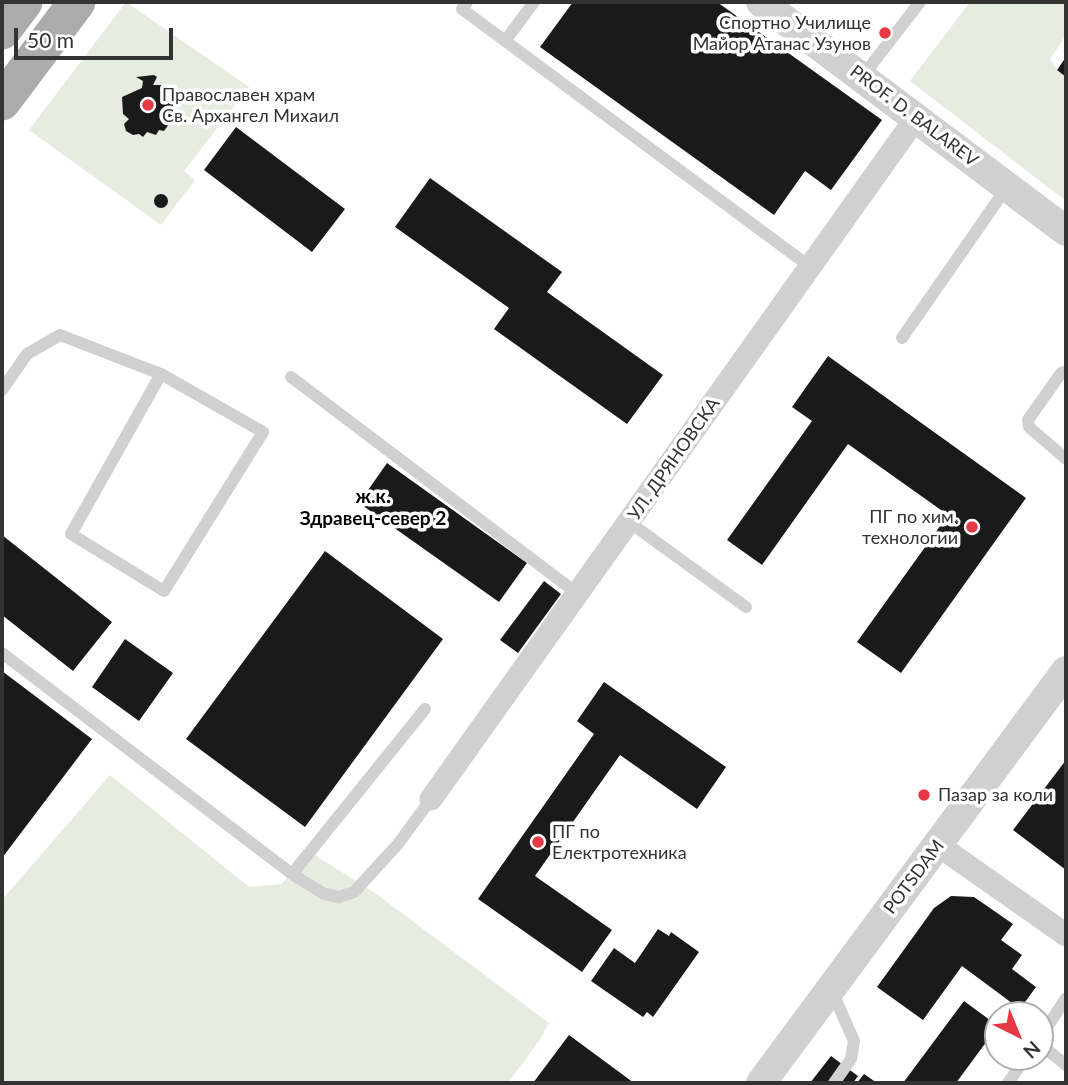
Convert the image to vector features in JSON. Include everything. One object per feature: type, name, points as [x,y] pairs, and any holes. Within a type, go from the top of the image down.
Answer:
[{"type":"main road","points":[[2,31],[24,2]]},
{"type":"main road","points":[[2,102],[70,11]]},
{"type":"street","points":[[30,2],[70,11]]},
{"type":"street","name":"PROF. D. BALAREV","points":[[761,2],[1066,231]]},
{"type":"street","name":"УЛ. ДРЯНОВСКА","points":[[431,799],[916,118]]},
{"type":"street","name":"POTSDAM","points":[[761,1083],[1066,671]]},
{"type":"street","points":[[938,845],[1066,935]]},
{"type":"lane","points":[[467,2],[462,9],[809,266]]},
{"type":"lane","points":[[505,41],[534,2]]},
{"type":"lane","points":[[862,77],[920,2]]},
{"type":"lane","points":[[902,338],[1007,187]]},
{"type":"lane","points":[[2,390],[27,354],[60,335],[161,374],[262,432],[164,591],[71,534],[161,374]]},
{"type":"lane","points":[[1066,371],[1061,373],[1028,420],[1029,428],[1066,459]]},
{"type":"lane","points":[[291,377],[578,594]]},
{"type":"lane","points":[[629,522],[746,607]]},
{"type":"lane","points":[[2,653],[292,874],[324,894],[339,897],[354,892],[398,844],[431,799]]},
{"type":"lane","points":[[292,874],[425,709]]},
{"type":"lane","points":[[831,989],[854,1041],[851,1059],[834,1083]]},
{"type":"lane","points":[[1054,1016],[1066,998]]},
{"type":"shaded area","points":[[126,2],[249,87],[184,171],[195,180],[161,225],[29,130]]},
{"type":"shaded area","points":[[970,2],[1066,2],[1066,35],[1050,59],[1066,77],[1066,201],[910,81]]},
{"type":"shaded area","points":[[110,775],[249,887],[282,884],[307,850],[375,893],[549,1023],[539,1041],[508,1083],[2,1083],[2,900]]},
{"type":"building","points":[[573,2],[717,2],[882,120],[831,190],[805,171],[774,215],[540,47]]},
{"type":"building","points":[[1066,57],[1066,77],[1057,70]]},
{"type":"building","name":"Православен храм Св. Архангел Михаил","points":[[136,77],[157,77],[153,85],[163,85],[162,93],[167,98],[179,90],[183,96],[171,110],[175,116],[164,131],[159,130],[156,135],[147,132],[143,137],[139,134],[133,135],[126,131],[124,124],[129,119],[123,114],[122,97],[142,88],[143,81]]},
{"type":"building","points":[[236,127],[345,209],[312,252],[204,170]]},
{"type":"building","points":[[430,178],[562,272],[547,292],[663,375],[627,424],[494,329],[509,308],[395,227]]},
{"type":"building","points":[[161,194],[166,196],[166,206],[161,208],[156,206],[154,201],[156,196]]},
{"type":"building","name":"ПГ по хим. технологии","points":[[828,356],[1026,498],[901,673],[857,642],[948,515],[848,444],[762,565],[727,540],[812,421],[792,407]]},
{"type":"building","points":[[387,463],[527,563],[499,602],[359,503]]},
{"type":"building","points":[[2,535],[112,622],[73,671],[2,615]]},
{"type":"building","points":[[325,551],[443,639],[305,827],[186,739]]},
{"type":"building","points":[[544,581],[561,594],[518,653],[500,640]]},
{"type":"building","points":[[125,639],[173,673],[139,721],[92,687]]},
{"type":"building","points":[[2,671],[92,739],[2,858]]},
{"type":"building","name":"ПГ по Електротехника","points":[[604,682],[726,767],[697,809],[620,755],[535,876],[612,930],[582,972],[478,899],[594,734],[577,721]]},
{"type":"building","points":[[1066,760],[1066,870],[1013,830]]},
{"type":"building","points":[[951,896],[974,897],[1013,924],[1001,940],[1022,955],[1012,969],[1036,987],[1026,1001],[1009,1001],[962,966],[923,1020],[877,987],[934,908]]},
{"type":"building","points":[[658,929],[669,936],[671,932],[699,952],[653,1017],[647,1012],[643,1017],[591,981],[614,948],[635,963]]},
{"type":"building","points":[[964,1001],[984,1016],[984,1045],[956,1083],[903,1083]]},
{"type":"building","points":[[569,1035],[634,1083],[533,1083]]},
{"type":"building","points":[[831,1056],[858,1076],[853,1083],[810,1083]]},
{"type":"building","points":[[864,1074],[877,1083],[857,1083]]},
{"type":"place","name":"Спортно Училище Майор Атанас Узунов","points":[[885,33]]},
{"type":"place","name":"Православен храм Св. Архангел Михаил","points":[[148,105]]},
{"type":"place","name":"ПГ по хим. технологии","points":[[972,527]]},
{"type":"place","name":"Пазар за коли","points":[[924,795]]},
{"type":"place","name":"ПГ по Електротехника","points":[[538,842]]},
{"type":"district","name":"ж.к. Здравец-север 2","points":[[373,508]]}]
